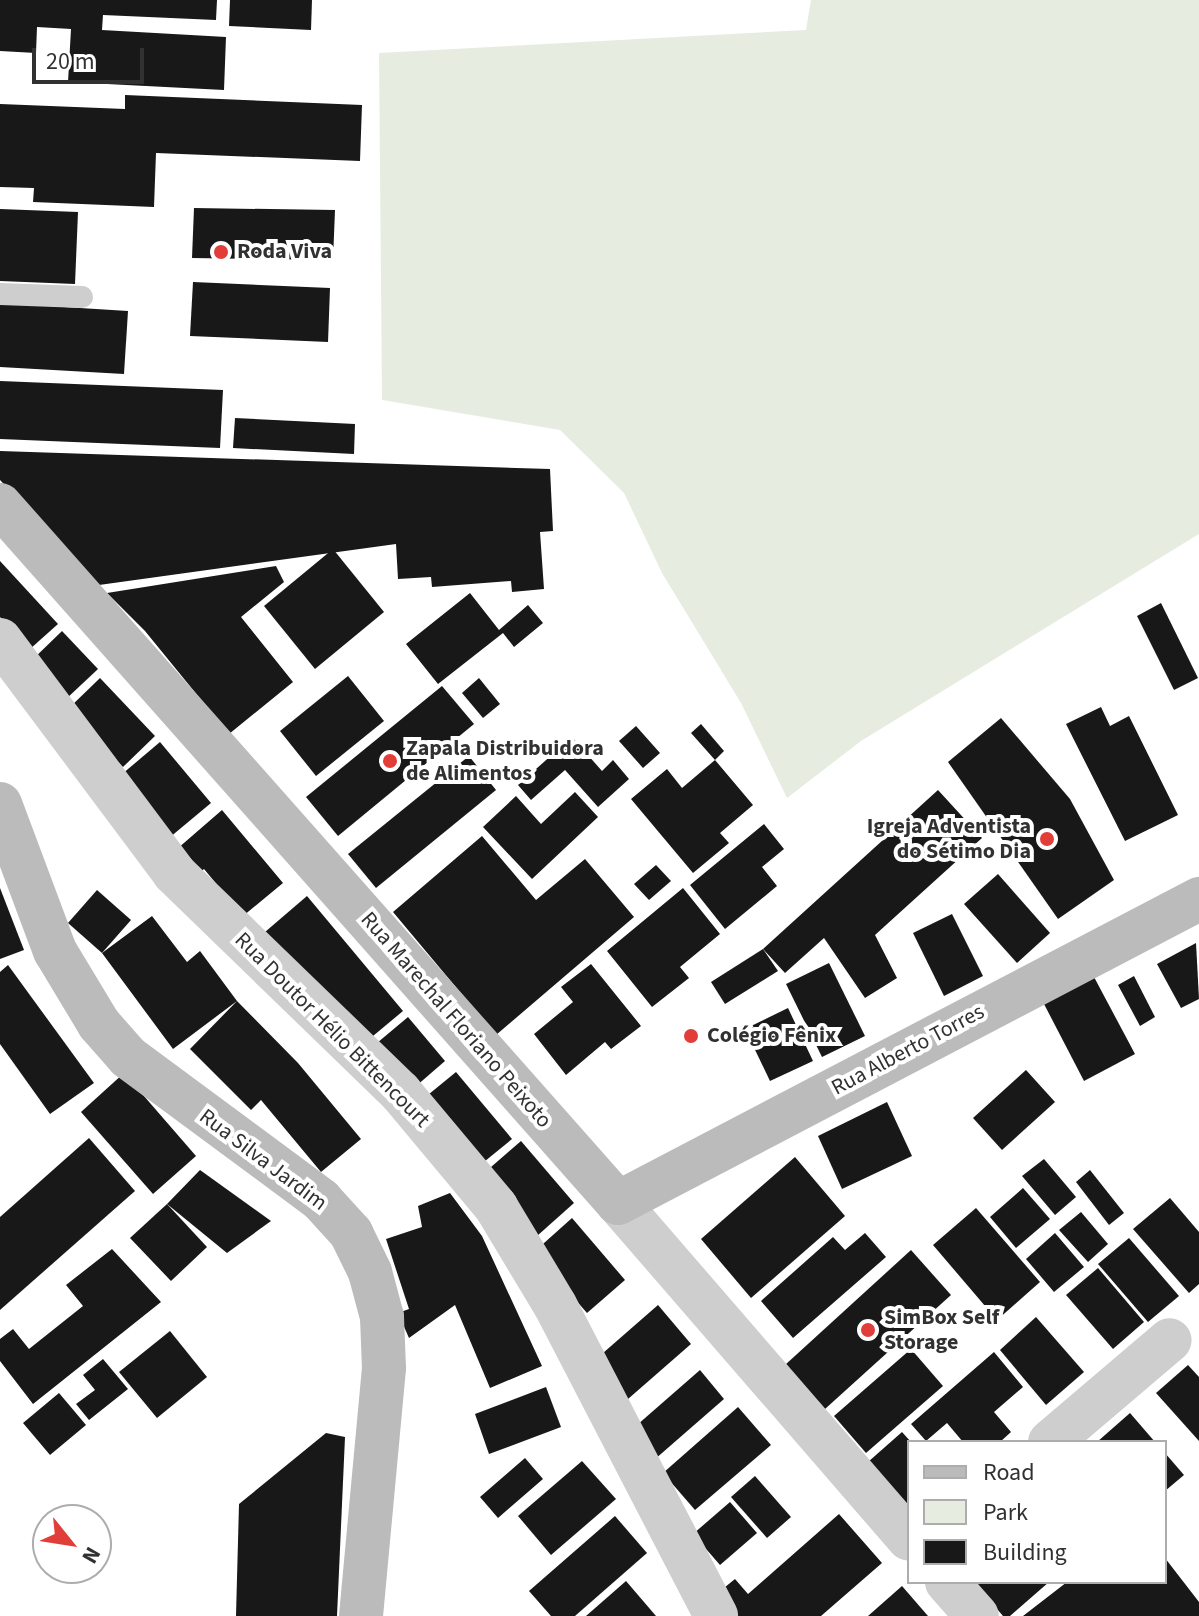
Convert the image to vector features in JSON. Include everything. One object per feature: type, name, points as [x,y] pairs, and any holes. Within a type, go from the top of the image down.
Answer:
[{"type":"main road","name":"Rua Marechal Floriano Peixoto","points":[[0,505],[618,1203]]},
{"type":"main road","name":"Rua Silva Jardim","points":[[0,804],[55,951],[75,993],[99,1024],[128,1057],[321,1200],[351,1233],[370,1272],[382,1317],[384,1368],[361,1616]]},
{"type":"main road","name":"Rua Alberto Torres","points":[[618,1203],[1199,899]]},
{"type":"street","name":"Rua Doutor Hélio Bittencourt","points":[[0,640],[174,873],[400,1092],[496,1207],[555,1305],[716,1616]]},
{"type":"street","name":"Rua Marechal Floriano Peixoto","points":[[618,1203],[907,1537]]},
{"type":"street","points":[[1052,1440],[1170,1340]]},
{"type":"street","points":[[949,1584],[977,1616]]},
{"type":"lane","points":[[0,294],[82,297]]},
{"type":"green space","points":[[811,0],[1199,0],[1199,534],[861,741],[787,798],[741,703],[662,573],[624,493],[560,430],[382,400],[379,53],[806,30]]},
{"type":"building","points":[[0,0],[217,0],[216,20],[103,15],[102,30],[226,37],[224,90],[68,82],[71,29],[37,27],[36,53],[0,51]]},
{"type":"building","points":[[230,0],[312,0],[311,30],[229,26]]},
{"type":"building","points":[[125,95],[362,105],[360,161],[156,153],[154,207],[33,202],[34,188],[0,187],[0,104],[125,109]]},
{"type":"building","points":[[194,208],[335,210],[333,260],[192,258]]},
{"type":"building","points":[[0,209],[78,212],[75,284],[0,281]]},
{"type":"building","points":[[193,282],[330,288],[328,342],[190,336]]},
{"type":"building","points":[[0,303],[128,311],[124,374],[0,367]]},
{"type":"building","points":[[0,381],[223,390],[220,448],[0,439]]},
{"type":"building","points":[[235,418],[355,424],[354,454],[233,448]]},
{"type":"building","points":[[0,451],[550,469],[553,531],[540,532],[544,589],[512,592],[511,581],[432,587],[431,577],[398,579],[396,544],[99,585],[0,480]]},
{"type":"building","points":[[333,549],[384,612],[315,669],[264,606]]},
{"type":"building","points":[[0,561],[58,624],[30,649],[0,617]]},
{"type":"building","points":[[276,566],[284,582],[241,617],[293,682],[229,734],[145,631],[107,593]]},
{"type":"building","points":[[470,593],[499,630],[528,605],[543,623],[514,647],[503,633],[438,684],[406,644]]},
{"type":"building","points":[[1161,603],[1198,678],[1174,690],[1137,616]]},
{"type":"building","points":[[62,631],[98,669],[65,700],[29,663]]},
{"type":"building","points":[[348,676],[384,721],[316,776],[280,731]]},
{"type":"building","points":[[100,678],[155,736],[123,767],[67,710]]},
{"type":"building","points":[[479,678],[500,704],[483,718],[462,693]]},
{"type":"building","name":"Zapala Distribuidora de Alimentos","points":[[442,686],[474,724],[338,836],[306,797]]},
{"type":"building","points":[[1101,707],[1110,726],[1129,716],[1178,815],[1125,841],[1066,724]]},
{"type":"building","name":"Igreja Adventista do Sétimo Dia","points":[[1001,718],[1070,799],[1114,880],[1058,919],[948,762]]},
{"type":"building","points":[[701,724],[724,751],[715,760],[691,733]]},
{"type":"building","points":[[636,726],[660,753],[643,768],[619,741]]},
{"type":"building","points":[[572,737],[602,771],[613,760],[629,779],[598,807],[565,770],[531,800],[518,785]]},
{"type":"building","points":[[160,742],[211,803],[163,843],[121,775]]},
{"type":"building","points":[[469,756],[496,790],[376,888],[348,854]]},
{"type":"building","points":[[715,760],[753,805],[720,833],[729,843],[693,873],[631,799],[667,769],[682,788]]},
{"type":"building","points":[[938,790],[982,838],[875,935],[897,978],[865,998],[824,938],[785,973],[763,949]]},
{"type":"building","points":[[575,792],[598,817],[532,879],[483,827],[516,796],[541,824]]},
{"type":"building","points":[[222,810],[283,883],[237,921],[229,899],[204,869],[198,874],[177,849]]},
{"type":"building","points":[[764,824],[784,849],[762,867],[777,886],[725,929],[690,885]]},
{"type":"building","points":[[482,836],[536,900],[585,859],[634,917],[496,1035],[393,912]]},
{"type":"building","points":[[656,865],[671,881],[649,900],[634,884]]},
{"type":"building","points":[[998,874],[1050,933],[1017,963],[964,904]]},
{"type":"building","points":[[0,888],[24,950],[0,959]]},
{"type":"building","points":[[683,888],[720,934],[680,967],[689,978],[652,1007],[607,951]]},
{"type":"building","points":[[97,890],[131,920],[102,953],[68,923]]},
{"type":"building","points":[[307,896],[403,1011],[361,1046],[265,932]]},
{"type":"building","points":[[952,914],[983,976],[944,996],[913,933]]},
{"type":"building","points":[[152,916],[187,962],[200,951],[237,1001],[173,1049],[102,953]]},
{"type":"building","points":[[1196,943],[1199,999],[1181,1008],[1157,964]]},
{"type":"building","points":[[763,949],[778,971],[725,1004],[711,982]]},
{"type":"building","points":[[829,963],[865,1036],[822,1057],[786,984]]},
{"type":"building","points":[[591,964],[641,1026],[611,1049],[605,1042],[566,1075],[534,1034],[573,1002],[561,987]]},
{"type":"building","points":[[8,965],[94,1083],[50,1114],[0,1044],[0,972]]},
{"type":"building","points":[[1134,976],[1155,1017],[1140,1026],[1118,985]]},
{"type":"building","points":[[1094,977],[1135,1054],[1084,1081],[1044,1004]]},
{"type":"building","points":[[237,1001],[298,1063],[361,1139],[321,1172],[261,1100],[251,1110],[190,1049]]},
{"type":"building","points":[[788,1008],[813,1061],[770,1081],[745,1029]]},
{"type":"building","points":[[408,1017],[445,1061],[415,1087],[377,1043]]},
{"type":"building","points":[[1026,1070],[1055,1102],[1002,1150],[973,1118]]},
{"type":"building","points":[[456,1072],[512,1139],[479,1166],[423,1099]]},
{"type":"building","points":[[124,1073],[196,1156],[153,1194],[81,1112]]},
{"type":"building","points":[[887,1102],[912,1156],[842,1189],[818,1136]]},
{"type":"building","points":[[89,1138],[135,1191],[0,1310],[0,1217]]},
{"type":"building","points":[[521,1141],[574,1203],[537,1236],[483,1174]]},
{"type":"building","points":[[795,1157],[845,1216],[751,1298],[701,1239]]},
{"type":"building","points":[[1044,1159],[1076,1197],[1055,1215],[1022,1176]]},
{"type":"building","points":[[200,1170],[271,1221],[227,1253],[167,1204]]},
{"type":"building","points":[[1090,1170],[1124,1213],[1109,1225],[1076,1182]]},
{"type":"building","points":[[1023,1188],[1050,1219],[1016,1248],[990,1217]]},
{"type":"building","points":[[450,1193],[482,1236],[542,1366],[490,1388],[455,1305],[409,1338],[398,1313],[409,1309],[386,1239],[422,1227],[418,1206]]},
{"type":"building","points":[[1170,1198],[1199,1232],[1199,1284],[1189,1293],[1133,1229]]},
{"type":"building","points":[[167,1204],[207,1247],[171,1281],[130,1238]]},
{"type":"building","points":[[976,1208],[1040,1282],[997,1320],[933,1245]]},
{"type":"building","points":[[1081,1212],[1108,1244],[1088,1262],[1059,1230]]},
{"type":"building","points":[[572,1218],[625,1280],[587,1313],[534,1252]]},
{"type":"building","points":[[865,1233],[886,1257],[793,1338],[761,1301],[833,1237],[845,1250]]},
{"type":"building","points":[[1055,1233],[1084,1267],[1054,1292],[1026,1259]]},
{"type":"building","points":[[1129,1238],[1179,1296],[1148,1322],[1098,1264]]},
{"type":"building","points":[[112,1249],[161,1302],[33,1404],[0,1361],[0,1339],[13,1329],[29,1349],[83,1306],[66,1285]]},
{"type":"building","name":"SimBox Self Storage","points":[[911,1250],[951,1295],[825,1409],[785,1365]]},
{"type":"building","points":[[1098,1268],[1144,1322],[1113,1349],[1066,1295]]},
{"type":"building","points":[[658,1305],[691,1344],[628,1399],[595,1360]]},
{"type":"building","points":[[1036,1317],[1084,1372],[1046,1405],[1000,1350]]},
{"type":"building","points":[[170,1331],[207,1377],[157,1418],[119,1372]]},
{"type":"building","points":[[911,1349],[943,1386],[866,1453],[834,1416]]},
{"type":"building","points":[[994,1352],[1023,1387],[994,1412],[1011,1432],[1002,1440],[961,1440],[947,1423],[925,1440],[911,1424]]},
{"type":"building","points":[[103,1359],[128,1389],[89,1420],[76,1404],[95,1390],[83,1375]]},
{"type":"building","points":[[1188,1365],[1199,1377],[1199,1441],[1156,1393]]},
{"type":"building","points":[[700,1370],[724,1399],[654,1460],[629,1432]]},
{"type":"building","points":[[546,1387],[561,1427],[489,1454],[475,1414]]},
{"type":"building","points":[[59,1393],[86,1425],[50,1455],[23,1423]]},
{"type":"building","points":[[738,1407],[771,1445],[695,1510],[663,1473]]},
{"type":"building","points":[[1130,1413],[1153,1440],[1099,1440]]},
{"type":"building","points":[[902,1432],[909,1440],[907,1508],[868,1462]]},
{"type":"building","points":[[326,1433],[345,1437],[337,1616],[236,1616],[239,1504]]},
{"type":"building","points":[[1167,1455],[1184,1475],[1167,1489]]},
{"type":"building","points":[[525,1458],[543,1479],[498,1518],[480,1497]]},
{"type":"building","points":[[582,1461],[616,1499],[551,1555],[518,1516]]},
{"type":"building","points":[[755,1476],[791,1517],[767,1538],[731,1497]]},
{"type":"building","points":[[730,1502],[757,1533],[720,1565],[693,1534]]},
{"type":"building","points":[[839,1514],[882,1563],[821,1616],[731,1616],[714,1596],[735,1579],[748,1594]]},
{"type":"building","points":[[615,1516],[647,1553],[575,1616],[551,1616],[529,1591]]},
{"type":"building","points":[[1167,1561],[1199,1602],[1199,1616],[1023,1616],[1064,1584],[1167,1584]]},
{"type":"building","points":[[626,1581],[656,1616],[586,1616]]},
{"type":"building","points":[[976,1584],[1047,1584],[1010,1616],[1003,1616]]},
{"type":"building","points":[[902,1586],[928,1616],[868,1616]]},
{"type":"place","name":"Roda Viva","points":[[221,252]]},
{"type":"place","name":"Zapala Distribuidora de Alimentos","points":[[390,761]]},
{"type":"place","name":"Igreja Adventista do Sétimo Dia","points":[[1047,839]]},
{"type":"place","name":"Colégio Fênix","points":[[691,1036]]},
{"type":"place","name":"SimBox Self Storage","points":[[868,1330]]}]
